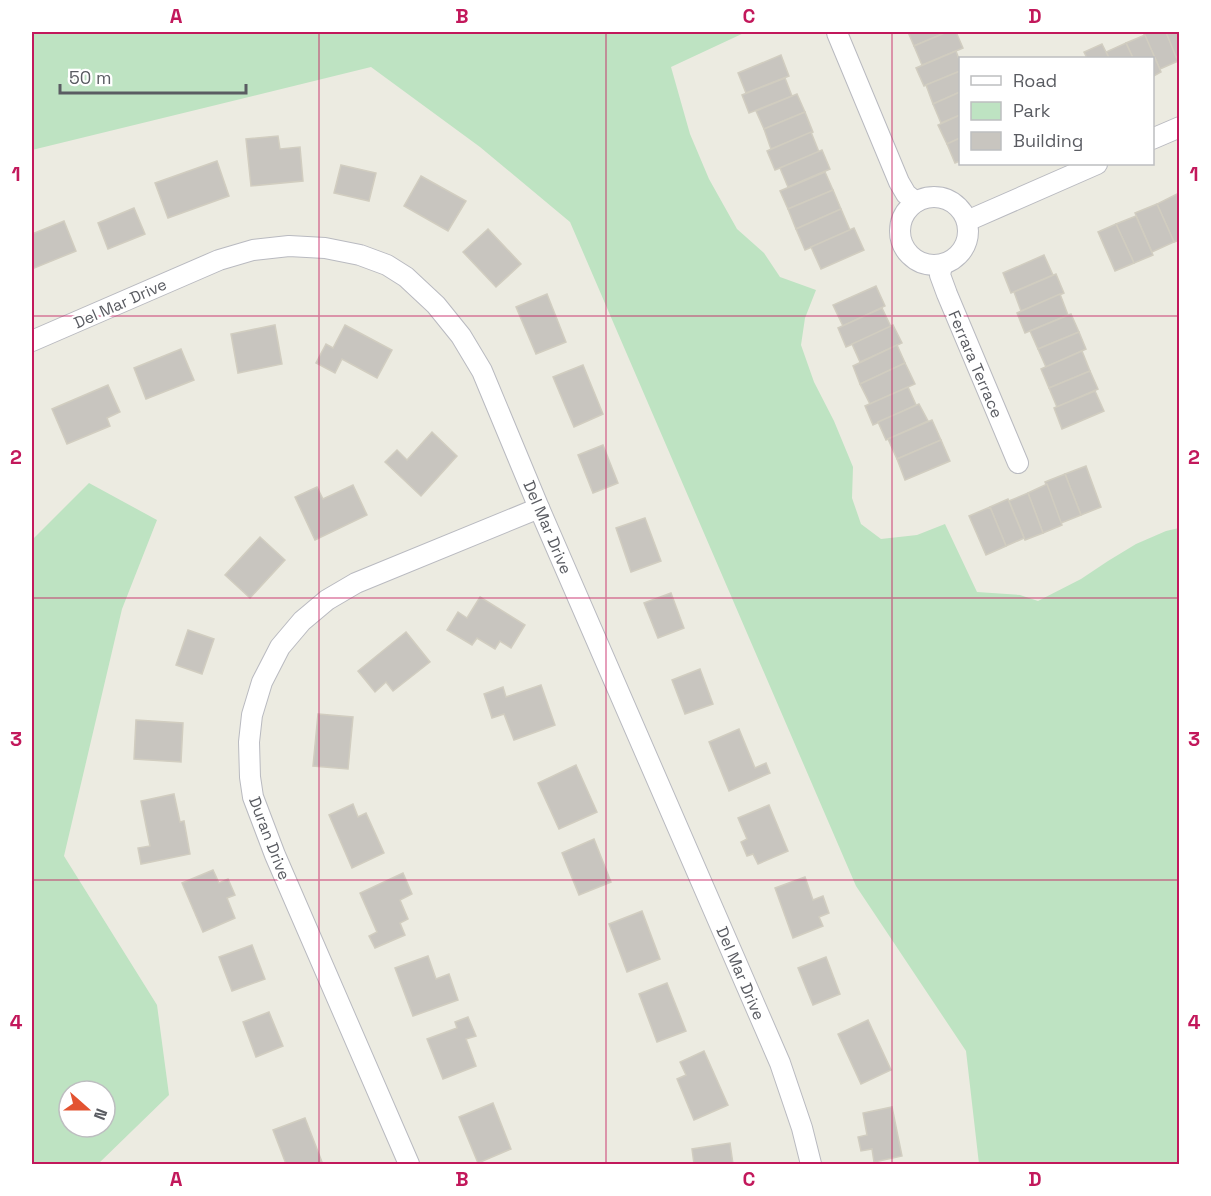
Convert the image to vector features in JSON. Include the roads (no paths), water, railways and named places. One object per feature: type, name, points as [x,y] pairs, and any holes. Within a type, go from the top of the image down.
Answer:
[{"type":"street","points":[[837,33],[899,182],[906,194],[916,202]]},
{"type":"street","points":[[1154,138],[1179,127]]},
{"type":"street","points":[[967,221],[1095,165]]},
{"type":"street","points":[[933,197],[944,198],[958,207],[967,221],[968,240],[965,248],[954,259],[942,265],[927,265],[917,261],[903,246],[900,236],[902,219],[909,207],[916,202],[933,197]]},
{"type":"street","name":"Del Mar Drive","points":[[32,341],[219,260],[254,250],[289,246],[325,248],[360,255],[387,265],[406,278],[436,305],[461,336],[482,371],[780,1063],[802,1128],[811,1164]]},
{"type":"street","name":"Ferrara Terrace","points":[[942,265],[940,275],[947,294],[1018,463]]},
{"type":"street","name":"Duran Drive","points":[[409,1164],[275,855],[253,797],[249,742],[252,715],[261,682],[280,647],[302,621],[327,600],[356,583],[539,507]]}]
